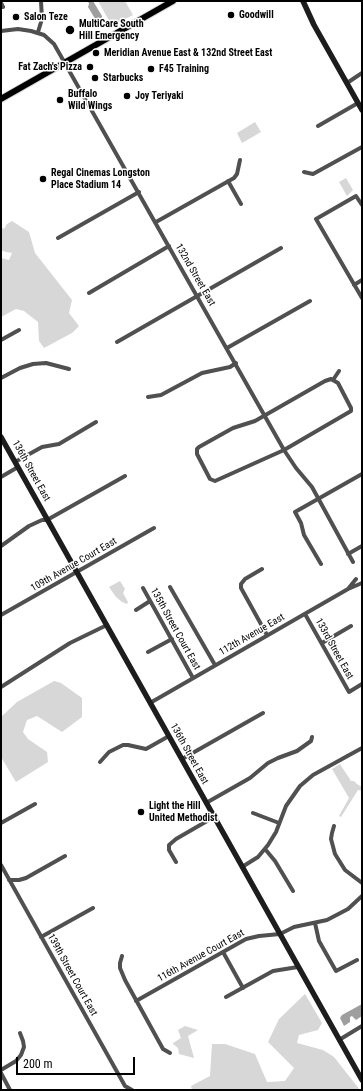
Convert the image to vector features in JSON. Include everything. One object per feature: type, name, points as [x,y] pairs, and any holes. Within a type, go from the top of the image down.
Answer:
[{"type":"main road","points":[[1,99],[173,1]]},
{"type":"street","points":[[38,32],[42,19],[41,1]]},
{"type":"street","points":[[303,1],[314,25],[362,110]]},
{"type":"street","name":"132nd Street East","points":[[1,31],[22,29],[38,32],[54,44],[170,246],[284,450],[296,468],[312,487],[353,562]]},
{"type":"street","points":[[347,83],[362,73]]},
{"type":"street","points":[[318,126],[358,103]]},
{"type":"street","points":[[304,172],[313,174],[362,147]]},
{"type":"street","points":[[156,222],[235,177],[238,172],[240,160]]},
{"type":"street","points":[[228,181],[241,204]]},
{"type":"street","points":[[58,238],[139,192]]},
{"type":"street","points":[[362,205],[356,196],[316,219],[362,298]]},
{"type":"street","points":[[89,293],[170,246]]},
{"type":"street","points":[[117,342],[281,248]]},
{"type":"street","points":[[354,285],[362,280]]},
{"type":"street","points":[[227,348],[310,301]]},
{"type":"street","points":[[1,340],[19,330]]},
{"type":"street","points":[[1,378],[20,368],[33,364],[46,363],[69,369]]},
{"type":"street","points":[[148,397],[161,395],[202,373],[230,367],[236,363]]},
{"type":"street","points":[[334,380],[339,371]]},
{"type":"street","points":[[334,380],[338,383],[352,410],[284,450],[215,481],[210,480],[196,452],[200,447],[226,431],[255,421],[265,415],[325,381],[334,380]]},
{"type":"street","points":[[1,477],[42,447],[58,444],[96,422]]},
{"type":"street","name":"136th Street East","points":[[1,436],[362,1080]]},
{"type":"street","points":[[321,564],[304,535],[301,523],[295,512],[362,474]]},
{"type":"street","points":[[1,546],[29,526],[42,520],[48,520],[125,476]]},
{"type":"street","name":"109th Avenue Court East","points":[[1,615],[154,528]]},
{"type":"street","points":[[348,554],[362,546]]},
{"type":"street","points":[[262,569],[245,579],[241,583],[241,588],[267,635]]},
{"type":"street","points":[[348,589],[356,579]]},
{"type":"street","name":"112th Avenue East","points":[[150,703],[348,589],[362,583]]},
{"type":"street","points":[[170,587],[215,666]]},
{"type":"street","name":"135th Street Court East","points":[[143,588],[193,678]]},
{"type":"street","points":[[136,610],[150,601]]},
{"type":"street","name":"133rd Street East","points":[[305,614],[349,692],[362,684]]},
{"type":"street","points":[[1,687],[70,643],[107,625]]},
{"type":"street","points":[[322,643],[351,626]]},
{"type":"street","points":[[148,652],[172,639]]},
{"type":"street","points":[[182,759],[263,712]]},
{"type":"street","points":[[100,762],[109,752],[123,745],[128,744],[146,749],[169,736]]},
{"type":"street","points":[[206,803],[250,778],[278,758],[297,751],[311,741],[312,737]]},
{"type":"street","points":[[242,867],[258,857],[265,849],[274,836],[286,806],[300,786],[313,775],[362,748]]},
{"type":"street","points":[[1,823],[35,804]]},
{"type":"street","points":[[253,814],[279,823]]},
{"type":"street","points":[[176,862],[169,850],[168,844],[214,817]]},
{"type":"street","points":[[334,826],[332,839],[335,854],[345,870],[362,883]]},
{"type":"street","points":[[265,849],[275,861],[293,891]]},
{"type":"street","points":[[9,880],[26,878],[65,856]]},
{"type":"street","name":"139th Street Court East","points":[[1,865],[125,1086],[132,1090]]},
{"type":"street","name":"116th Avenue Court East","points":[[136,1001],[246,939],[280,934],[294,927],[327,920],[343,913],[362,896]]},
{"type":"street","points":[[41,937],[93,908]]},
{"type":"street","points":[[315,923],[319,941],[336,971],[357,960]]},
{"type":"street","points":[[223,952],[243,988]]},
{"type":"street","points":[[122,956],[120,968],[124,980],[163,1049],[170,1053]]},
{"type":"street","points":[[226,998],[273,971],[298,967]]},
{"type":"street","points":[[339,1040],[362,1026]]},
{"type":"street","points":[[1,1070],[16,1061],[21,1055],[24,1046],[20,1033]]},
{"type":"street","points":[[1,1073],[10,1090]]},
{"type":"shaded area","points":[[88,1],[93,1],[102,16],[102,22],[97,22],[88,7]]},
{"type":"shaded area","points":[[98,1],[125,1],[133,15],[112,26]]},
{"type":"shaded area","points":[[255,122],[261,132],[242,143],[237,133]]},
{"type":"shaded area","points":[[346,178],[353,190],[347,196],[339,182]]},
{"type":"shaded area","points":[[12,221],[29,232],[35,253],[72,300],[69,313],[79,326],[72,333],[44,348],[39,341],[38,322],[24,311],[16,309],[1,317],[1,258],[9,260],[12,253],[1,250],[1,227],[4,229],[7,224]]},
{"type":"shaded area","points":[[120,581],[125,589],[123,593],[128,602],[127,604],[116,597],[109,587]]},
{"type":"shaded area","points":[[54,681],[61,683],[82,698],[82,717],[62,732],[37,716],[27,720],[23,732],[28,739],[47,752],[48,762],[16,782],[1,757],[1,717],[17,702]]},
{"type":"shaded area","points":[[340,764],[351,781],[354,781],[362,787],[362,791],[358,790],[341,817],[339,816],[349,798],[332,769]]},
{"type":"shaded area","points":[[305,994],[322,1023],[318,1030],[299,1035],[297,1043],[323,1050],[334,1057],[360,1090],[192,1090],[191,1086],[210,1076],[212,1044],[225,1044],[255,1054],[267,1082],[285,1081],[294,1068],[268,1042],[279,1019]]},
{"type":"shaded area","points":[[362,1004],[362,1016],[356,1020],[352,1016],[350,1017],[350,1022],[344,1026],[340,1018],[342,1015]]},
{"type":"shaded area","points":[[185,1026],[198,1030],[188,1036],[194,1058],[179,1054],[178,1048],[173,1044],[181,1038],[178,1030]]},
{"type":"place","name":"Goodwill","points":[[231,15]]},
{"type":"place","name":"Salon Teze","points":[[16,17]]},
{"type":"place","name":"MultiCare South Hill Emergency","points":[[70,30]]},
{"type":"place","name":"Meridian Avenue East & 132nd Street East","points":[[96,53]]},
{"type":"place","name":"Fat Zach's Pizza","points":[[90,67]]},
{"type":"place","name":"F45 Training","points":[[151,69]]},
{"type":"place","name":"Starbucks","points":[[95,78]]},
{"type":"place","name":"Joy Teriyaki","points":[[127,96]]},
{"type":"place","name":"Buffalo Wild Wings","points":[[60,100]]},
{"type":"place","name":"Regal Cinemas Longston Place Stadium 14","points":[[43,179]]},
{"type":"place","name":"Light the Hill United Methodist","points":[[141,812]]}]
